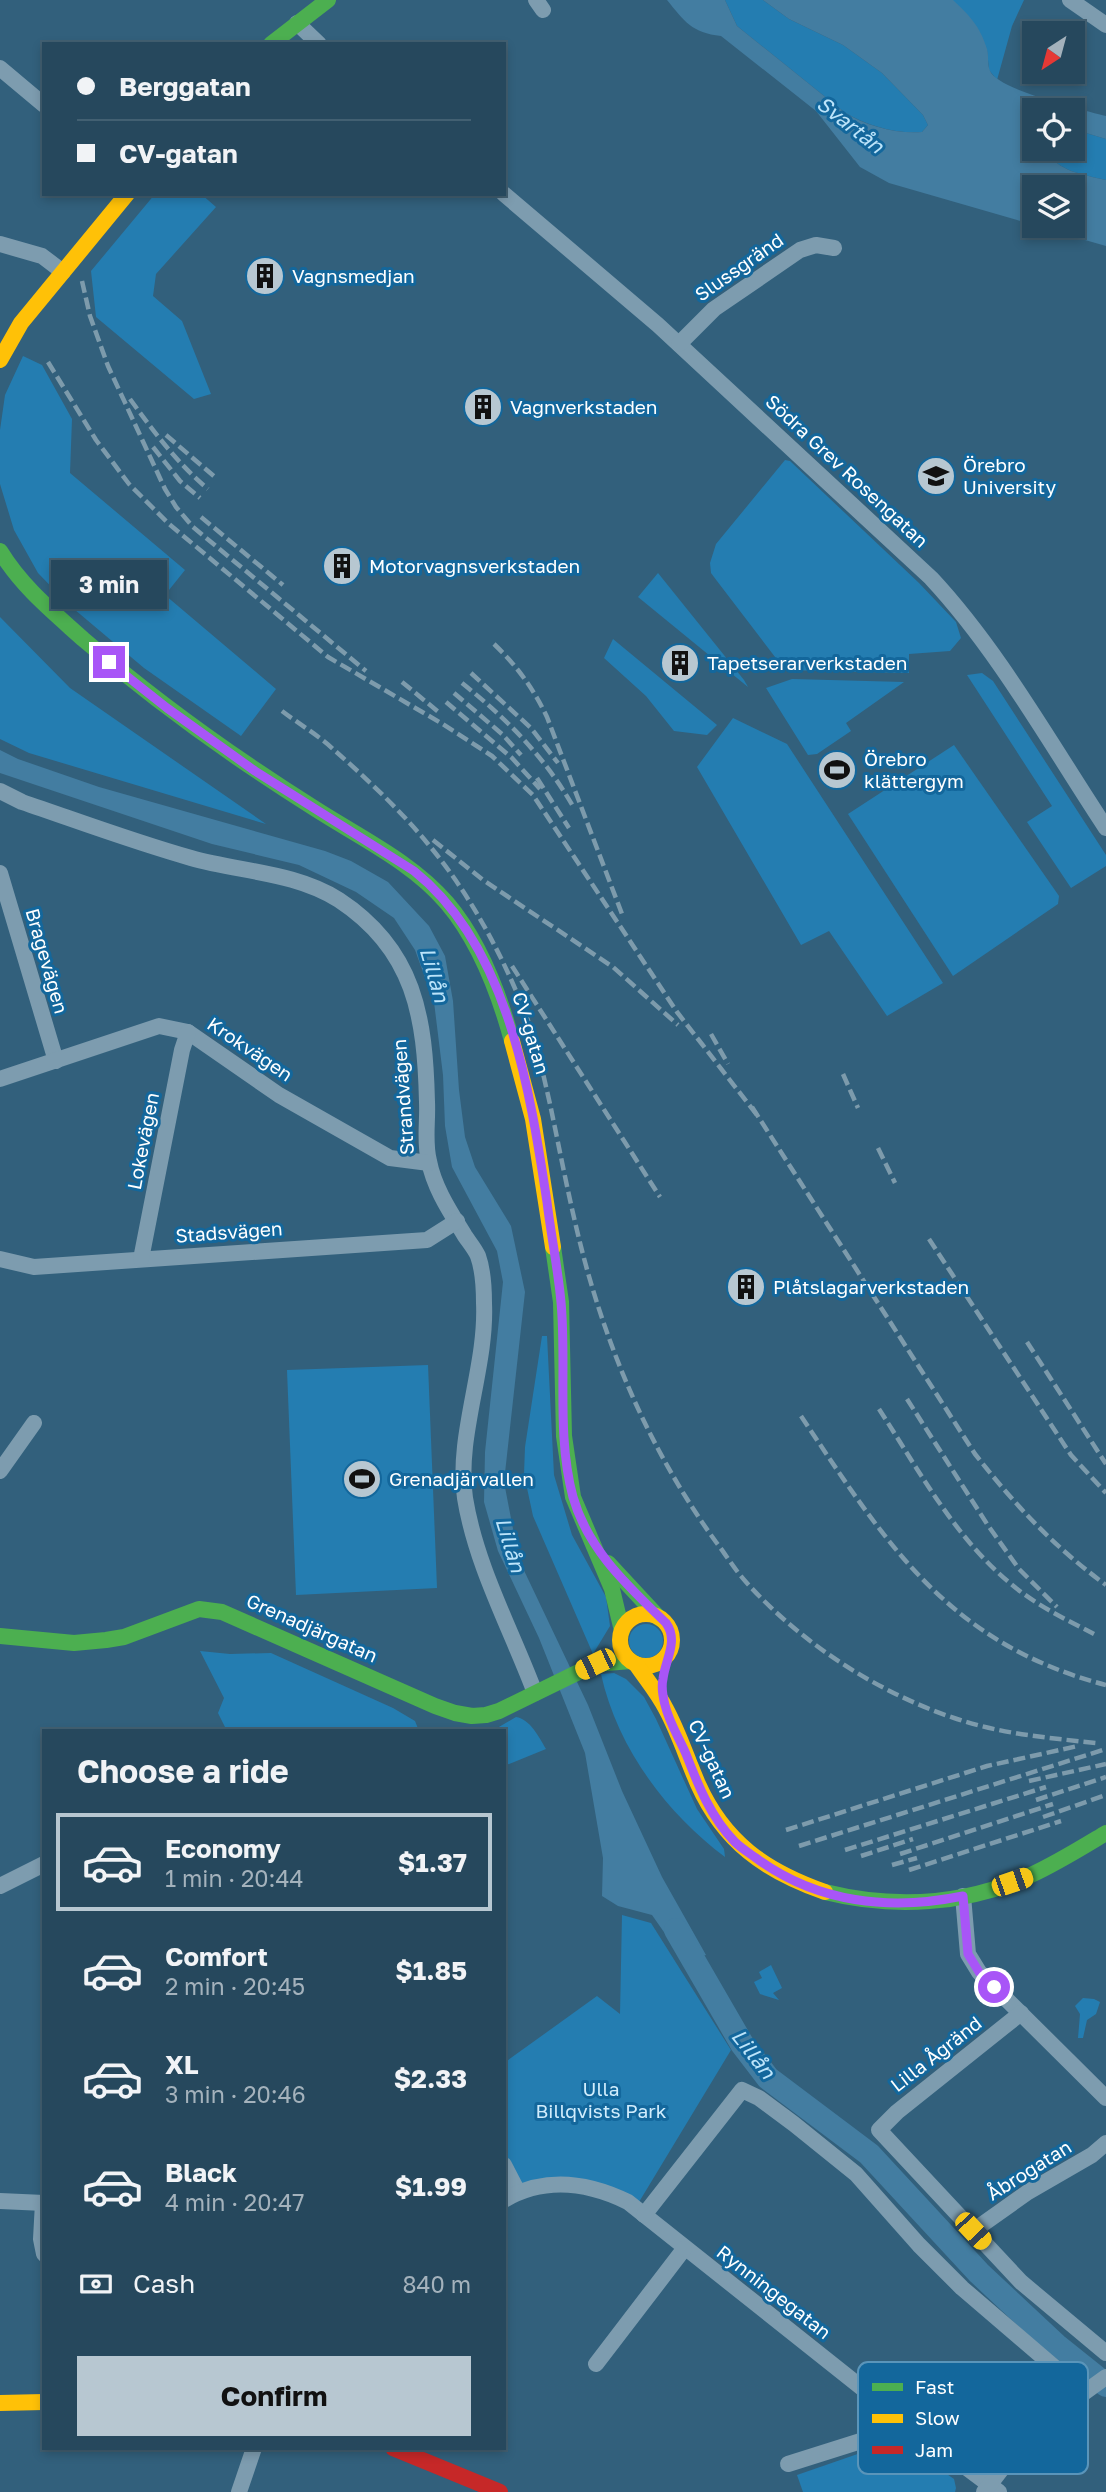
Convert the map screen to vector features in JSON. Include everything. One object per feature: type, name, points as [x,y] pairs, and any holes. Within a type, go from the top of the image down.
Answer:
[{"type":"street","points":[[273,42],[328,0]]},
{"type":"street","points":[[1070,0],[1106,24]]},
{"type":"street","points":[[297,23],[317,42]]},
{"type":"street","points":[[0,68],[42,103]]},
{"type":"street","points":[[0,360],[21,323],[125,196]]},
{"type":"street","name":"Södra Grev Rosengatan","points":[[506,196],[679,344],[904,551],[958,607],[1106,828]]},
{"type":"street","points":[[0,244],[42,256],[63,272]]},
{"type":"street","name":"Slussgränd","points":[[679,344],[714,309],[800,250],[816,245],[834,248]]},
{"type":"street","name":"CV-gatan","points":[[0,551],[14,574],[32,594],[124,674],[255,771],[414,871],[442,897],[465,927],[491,978],[505,1014],[533,1119],[561,1302],[564,1436],[573,1497],[612,1589],[622,1632]]},
{"type":"street","name":"Strandvägen","points":[[0,791],[34,806],[193,859],[298,882],[337,899],[384,938],[395,954],[418,1009],[425,1067],[429,1163],[439,1191],[478,1256],[484,1303],[483,1341],[466,1446],[465,1495],[476,1545],[535,1693]]},
{"type":"street","name":"Bragevägen","points":[[0,873],[55,1061]]},
{"type":"street","name":"Krokvägen","points":[[0,1079],[159,1027],[188,1032],[279,1095],[390,1158],[429,1163]]},
{"type":"street","name":"Lokevägen","points":[[141,1259],[182,1049],[188,1032]]},
{"type":"street","name":"Stadsvägen","points":[[0,1259],[34,1267],[428,1240],[457,1221]]},
{"type":"street","points":[[0,1471],[34,1423]]},
{"type":"street","name":"CV-gatan","points":[[593,1545],[659,1618]]},
{"type":"street","name":"Grenadjärgatan","points":[[0,1636],[74,1643],[106,1640],[124,1637],[200,1609],[222,1612],[455,1713],[470,1723],[595,1664],[622,1632]]},
{"type":"street","points":[[647,1615],[659,1618],[669,1628],[672,1637],[667,1656],[653,1666],[634,1663],[623,1652],[622,1632],[635,1617],[647,1615]]},
{"type":"street","name":"CV-gatan","points":[[665,1706],[662,1683],[667,1656]]},
{"type":"street","name":"CV-gatan","points":[[634,1663],[665,1706],[704,1798],[719,1822],[735,1842],[775,1872],[815,1890],[863,1902],[913,1904],[963,1896],[1027,1877],[1106,1833]]},
{"type":"street","name":"Grenadjärgatan","points":[[595,1664],[634,1663]]},
{"type":"street","points":[[0,1886],[42,1865]]},
{"type":"street","points":[[963,1896],[968,1954],[979,1972],[1106,2098]]},
{"type":"street","name":"Lilla Ågränd","points":[[973,2231],[879,2130],[897,2112],[1021,2013]]},
{"type":"street","points":[[644,2215],[742,2090],[759,2098],[785,2117],[856,2174],[919,2245],[962,2288],[1048,2362]]},
{"type":"street","name":"Åbrogatan","points":[[973,2231],[1028,2192],[1092,2155],[1106,2143]]},
{"type":"street","points":[[506,2174],[511,2196]]},
{"type":"street","name":"Rynningegatan","points":[[511,2196],[555,2184],[578,2184],[611,2194],[644,2215],[858,2385]]},
{"type":"street","points":[[0,2201],[42,2203]]},
{"type":"street","points":[[42,2221],[42,2244]]},
{"type":"street","points":[[973,2231],[1021,2282],[1106,2353]]},
{"type":"street","points":[[596,2364],[684,2249]]},
{"type":"street","points":[[1088,2388],[1106,2377]]},
{"type":"street","points":[[0,2403],[42,2402]]},
{"type":"street","points":[[788,2464],[858,2442]]},
{"type":"street","points":[[239,2492],[253,2450]]},
{"type":"street","points":[[398,2450],[500,2492]]},
{"type":"street","name":"Rynningegatan","points":[[972,2474],[991,2489]]},
{"type":"street","points":[[991,2489],[1001,2474]]},
{"type":"green space","points":[[725,0],[763,0],[789,19],[843,45],[882,73],[923,115],[928,125],[922,132],[892,130],[872,125],[844,112],[737,26]]},
{"type":"green space","points":[[952,0],[1024,0],[1012,26],[997,80],[989,70],[987,50]]},
{"type":"green space","points":[[1085,133],[1106,139],[1106,180],[1079,174],[1054,161],[1085,161]]},
{"type":"green space","points":[[153,196],[203,196],[216,207],[156,274],[153,296],[182,321],[211,394],[194,399],[96,317],[91,271]]},
{"type":"green space","points":[[23,356],[42,365],[72,419],[70,473],[185,570],[165,595],[276,689],[241,736],[144,668],[68,604],[38,573],[14,530],[0,484],[0,430],[5,395]]},
{"type":"green space","points":[[785,460],[790,461],[919,583],[956,622],[961,638],[950,651],[909,654],[909,673],[785,670],[711,573],[710,563],[716,544]]},
{"type":"green space","points":[[658,573],[744,680],[748,687],[638,597]]},
{"type":"green space","points":[[0,617],[70,688],[266,824],[29,753],[0,739]]},
{"type":"green space","points":[[613,639],[717,725],[707,735],[674,731],[646,696],[604,658]]},
{"type":"green space","points":[[982,673],[993,681],[1106,855],[1106,866],[1071,888],[1027,822],[1052,806],[967,675]]},
{"type":"green space","points":[[792,679],[904,682],[846,723],[851,731],[817,754],[808,755],[766,688]]},
{"type":"green space","points":[[733,718],[787,744],[943,983],[887,1016],[829,931],[801,945],[697,767]]},
{"type":"green space","points":[[954,745],[1059,896],[1058,904],[953,976],[848,814]]},
{"type":"green space","points":[[542,1336],[547,1336],[554,1475],[572,1535],[606,1597],[610,1626],[593,1654],[533,1516],[524,1474],[525,1447]]},
{"type":"green space","name":"Grenadjärvallen","points":[[428,1365],[437,1588],[296,1595],[287,1370]]},
{"type":"green space","points":[[646,1624],[658,1629],[663,1641],[658,1653],[646,1658],[634,1653],[629,1641],[634,1629]]},
{"type":"green space","points":[[200,1651],[230,1654],[271,1653],[393,1708],[415,1721],[418,1729],[226,1729],[218,1713],[224,1698]]},
{"type":"green space","points":[[614,1673],[626,1679],[644,1697],[697,1809],[724,1849],[725,1857],[683,1820],[664,1799],[632,1752],[619,1727],[601,1674]]},
{"type":"green space","points":[[516,1717],[521,1718],[530,1725],[546,1749],[506,1765],[506,1729],[495,1729]]},
{"type":"green space","name":"Ulla Billqvists Park","points":[[622,1915],[651,1923],[731,2050],[639,2202],[517,2184],[506,2169],[506,2062],[597,1996],[620,2014]]},
{"type":"green space","points":[[771,1965],[782,1988],[773,1993],[779,2000],[760,1994],[754,1982],[762,1978],[759,1972]]},
{"type":"green space","points":[[1083,1998],[1100,2002],[1096,2014],[1087,2020],[1083,2038],[1078,2038],[1080,2014],[1075,2006]]},
{"type":"green space","points":[[858,2454],[858,2474],[947,2474],[954,2479],[956,2488],[955,2492],[803,2492],[797,2475]]},
{"type":"water","name":"Svartån","points":[[667,0],[725,0],[737,26],[844,112],[881,128],[922,132],[928,125],[923,115],[882,73],[843,45],[789,19],[763,0],[953,0],[978,28],[987,49],[990,71],[996,78],[1043,98],[1022,98],[1022,161],[1054,161],[1085,175],[1022,175],[1022,222],[889,183],[860,167],[816,111],[721,36],[696,29]]},
{"type":"water","points":[[1085,110],[1106,116],[1106,139],[1085,133]]},
{"type":"water","points":[[1085,175],[1106,180],[1106,246],[1078,238],[1085,238]]},
{"type":"water","points":[[0,750],[18,759],[99,787],[325,851],[351,861],[388,882],[429,926],[445,956],[453,1001],[465,1137],[475,1167],[511,1226],[525,1292],[504,1482],[519,1560],[588,1705],[622,1791],[662,1877],[706,1955],[691,1959],[676,1940],[666,1935],[652,1915],[618,1906],[602,1896],[603,1858],[585,1753],[539,1638],[498,1551],[484,1502],[485,1452],[503,1282],[497,1251],[452,1167],[445,1126],[443,1075],[434,1002],[415,950],[394,918],[356,892],[299,865],[212,844],[0,773]]},
{"type":"waterway","name":"Lillån","points":[[676,1930],[742,2044],[768,2078],[869,2154],[979,2273],[1077,2362]]},
{"type":"waterway","name":"Lillån","points":[[1088,2371],[1106,2385]]},
{"type":"railway","points":[[82,281],[90,316],[108,366],[176,507],[193,527],[366,671]]},
{"type":"railway","points":[[48,362],[96,440],[129,484],[169,524],[328,657],[492,756],[533,795],[677,1012],[757,1115]]},
{"type":"railway","points":[[130,399],[176,458],[208,489]]},
{"type":"railway","points":[[166,435],[216,478]]},
{"type":"railway","points":[[153,447],[180,481],[200,498]]},
{"type":"railway","points":[[201,517],[283,585]]},
{"type":"railway","points":[[494,644],[524,678],[547,717],[622,914]]},
{"type":"railway","points":[[471,673],[531,728],[558,763]]},
{"type":"railway","points":[[402,682],[441,714]]},
{"type":"railway","points":[[462,683],[524,740],[551,772],[574,808]]},
{"type":"railway","points":[[454,693],[502,734],[521,755]]},
{"type":"railway","points":[[446,702],[512,758],[540,789]]},
{"type":"railway","points":[[282,711],[327,744],[407,819],[458,883],[496,947],[517,992],[533,1036],[585,1262],[608,1336],[655,1443],[694,1510],[738,1573],[768,1605],[817,1646],[870,1681],[899,1695],[957,1719],[991,1728],[1096,1743]]},
{"type":"railway","points":[[537,778],[569,828]]},
{"type":"railway","points":[[433,840],[483,880],[613,967],[678,1025]]},
{"type":"railway","points":[[512,966],[660,1197]]},
{"type":"railway","points":[[711,1034],[728,1064]]},
{"type":"railway","points":[[843,1074],[858,1108]]},
{"type":"railway","points":[[752,1107],[975,1454],[1036,1524],[1106,1585]]},
{"type":"railway","points":[[878,1148],[895,1183]]},
{"type":"railway","points":[[929,1239],[1071,1455],[1106,1493]]},
{"type":"railway","points":[[1027,1342],[1106,1464]]},
{"type":"railway","points":[[907,1399],[1019,1569],[1057,1607]]},
{"type":"railway","points":[[879,1409],[939,1502],[972,1546],[991,1566],[1030,1599],[1094,1634]]},
{"type":"railway","points":[[801,1416],[862,1506],[893,1546],[926,1583],[962,1615],[1004,1644],[1051,1667],[1106,1685]]},
{"type":"railway","points":[[786,1830],[987,1766],[1078,1746]]},
{"type":"railway","points":[[799,1846],[1106,1749]]},
{"type":"railway","points":[[1029,1781],[1106,1764]]},
{"type":"railway","points":[[1036,1800],[1106,1777]]},
{"type":"railway","points":[[845,1850],[1046,1787]]},
{"type":"railway","points":[[1043,1817],[1106,1795]]},
{"type":"railway","points":[[900,1854],[1053,1804]]},
{"type":"railway","points":[[909,1870],[1061,1821]]},
{"type":"railway","points":[[861,1856],[913,1839]]},
{"type":"railway","points":[[892,1865],[917,1858]]},
{"type":"traffic: fast","points":[[274,42],[328,0]]},
{"type":"traffic: fast","points":[[0,551],[38,598],[83,639],[166,706],[284,789],[384,851],[433,888],[459,918],[479,951],[512,1041]]},
{"type":"traffic: fast","points":[[553,1247],[561,1302],[564,1436],[573,1497],[612,1589],[622,1631]]},
{"type":"traffic: fast","points":[[608,1563],[659,1618]]},
{"type":"traffic: fast","points":[[0,1636],[74,1643],[106,1640],[124,1637],[199,1609],[222,1612],[435,1706],[472,1716],[499,1711],[595,1664],[631,1661]]},
{"type":"traffic: fast","points":[[825,1892],[877,1901],[903,1902],[981,1893],[1031,1875],[1106,1833]]},
{"type":"traffic: slow","points":[[0,360],[21,323],[125,196]]},
{"type":"traffic: slow","points":[[512,1041],[533,1119],[553,1247]]},
{"type":"traffic: slow","points":[[646,1614],[656,1616],[664,1622],[670,1630],[672,1640],[670,1650],[664,1658],[656,1664],[646,1666],[636,1664],[628,1658],[622,1650],[620,1640],[622,1630],[628,1622],[636,1616],[646,1614]]},
{"type":"traffic: slow","points":[[636,1664],[666,1709],[698,1784],[720,1822],[734,1838],[765,1864],[825,1892]]},
{"type":"traffic: slow","points":[[0,2403],[42,2402]]},
{"type":"traffic: jam","points":[[398,2450],[500,2492]]},
{"type":"place","name":"Vagnsmedjan","points":[[265,276]]},
{"type":"place","name":"Vagnverkstaden","points":[[483,407]]},
{"type":"place","name":"Örebro University","points":[[936,476]]},
{"type":"place","name":"Motorvagnsverkstaden","points":[[342,566]]},
{"type":"place","name":"Tapetserarverkstaden","points":[[680,663]]},
{"type":"place","name":"Örebro klättergym","points":[[837,770]]},
{"type":"place","name":"Plåtslagarverkstaden","points":[[746,1287]]},
{"type":"place","name":"Grenadjärvallen","points":[[362,1479]]},
{"type":"route","points":[[109,662],[167,708],[255,771],[414,871],[437,891],[457,915],[482,959],[505,1014],[533,1119],[561,1302],[564,1436],[573,1497],[593,1545],[622,1580],[666,1623],[671,1632],[671,1647],[662,1683],[665,1706],[704,1798],[735,1842],[775,1872],[815,1890],[863,1902],[890,1904],[937,1902],[963,1896],[968,1954],[979,1972],[994,1987]]}]
